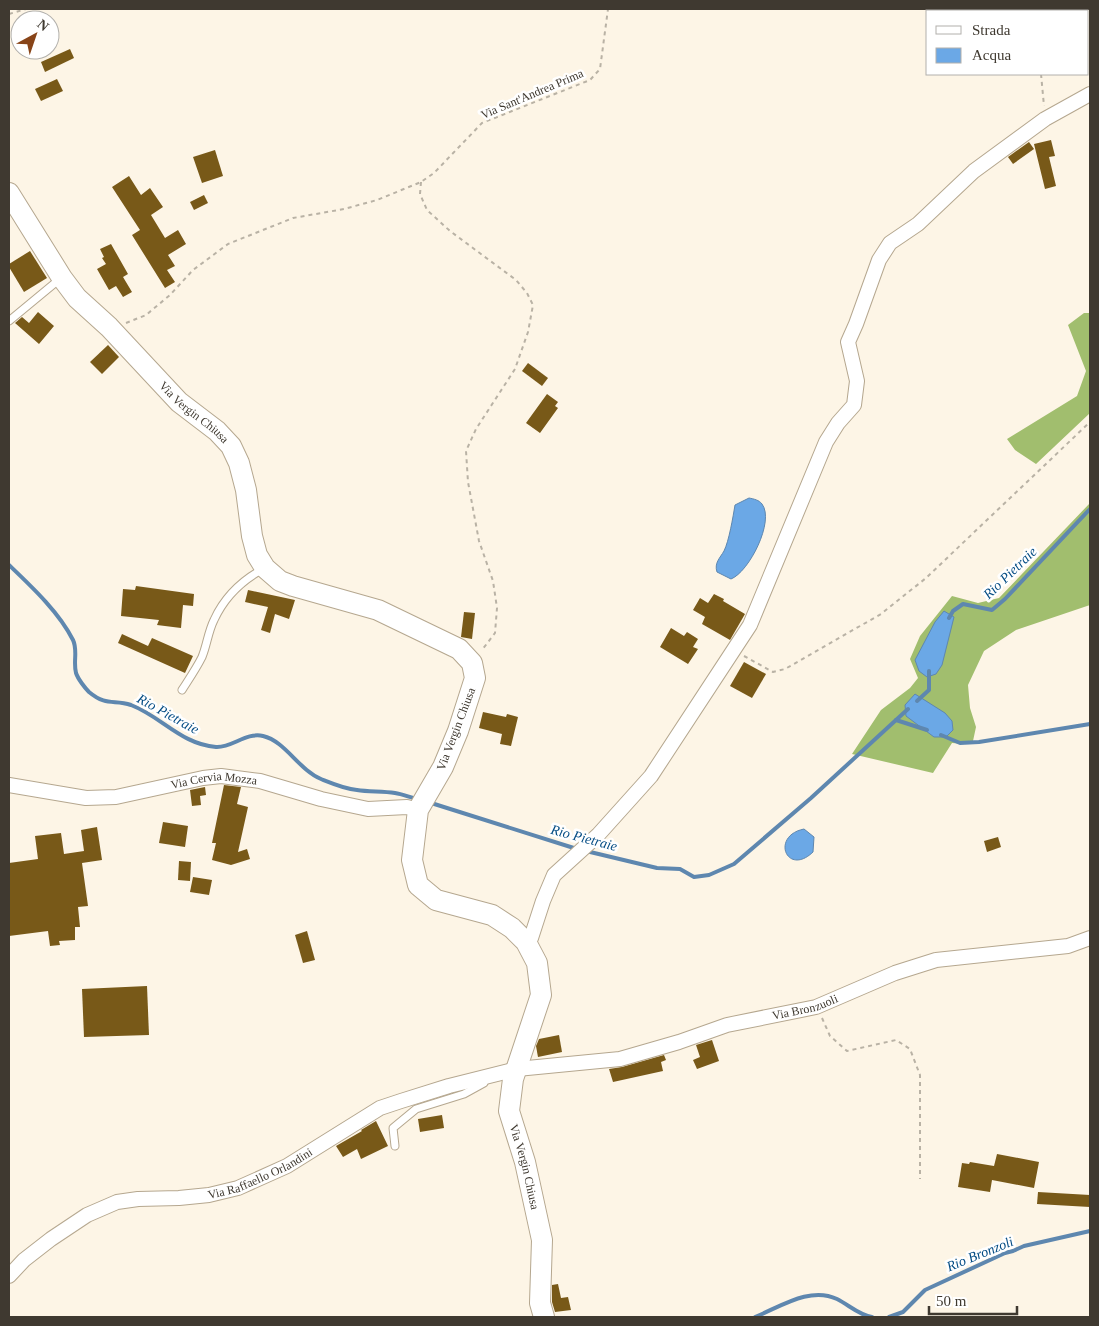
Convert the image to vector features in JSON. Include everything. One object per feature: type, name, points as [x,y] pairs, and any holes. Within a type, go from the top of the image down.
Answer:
[{"type":"street","points":[[526,942],[532,938],[543,901],[554,876],[571,858],[598,835],[651,776],[750,625],[826,442],[838,423],[854,405],[857,381],[848,342],[879,260],[890,243],[918,224],[974,172],[1045,119],[1090,94]]},
{"type":"street","name":"Via Vergin Chiusa","points":[[9,193],[62,278],[77,298],[109,327],[179,402],[217,431],[231,446],[239,463],[246,490],[252,536],[257,555],[265,568],[280,581],[293,586],[378,610],[459,648],[472,663],[475,678],[458,731],[443,768],[418,810],[412,860],[418,885],[436,900],[492,915],[512,928],[526,942],[536,963],[541,996],[514,1079],[509,1111],[527,1171],[542,1240],[540,1303],[544,1317]]},
{"type":"street","name":"Via Cervia Mozza","points":[[9,785],[86,798],[116,797],[203,778],[221,776],[260,781],[321,799],[368,809],[407,807],[418,810]]},
{"type":"street","name":"Via Bronzuoli","points":[[517,1069],[620,1059],[679,1042],[727,1025],[816,1007],[895,973],[936,960],[1068,946],[1090,938]]},
{"type":"street","name":"Via Raffaello Orlandini","points":[[9,1276],[24,1260],[51,1238],[87,1215],[117,1202],[138,1198],[179,1198],[209,1195],[238,1188],[287,1166],[380,1108],[448,1086],[517,1069]]},
{"type":"lane","points":[[9,321],[62,278]]},
{"type":"lane","points":[[182,690],[203,655],[214,620],[230,594],[248,577],[265,568]]},
{"type":"lane","points":[[395,1146],[393,1128],[416,1109],[464,1094],[484,1083],[485,1077]]},
{"type":"path","points":[[9,14],[26,9]]},
{"type":"path","name":"Via Sant'Andrea Prima","points":[[109,327],[146,315],[170,295],[193,270],[228,244],[293,218],[360,204],[421,182],[434,173],[482,123],[590,80],[600,69],[608,9]]},
{"type":"path","points":[[1041,75],[1045,119]]},
{"type":"path","points":[[421,182],[420,194],[427,210],[450,231],[516,280],[527,293],[533,305],[528,332],[515,369],[476,429],[466,452],[468,482],[478,541],[493,581],[497,608],[495,633],[472,663]]},
{"type":"path","points":[[734,650],[772,672],[785,669],[881,614],[926,578],[1090,422]]},
{"type":"path","points":[[816,1007],[830,1036],[847,1051],[896,1040],[910,1049],[920,1076],[920,1179]]},
{"type":"path","points":[[1090,1115],[1090,1122]]},
{"type":"green space","points":[[1084,313],[1090,313],[1090,413],[1036,464],[1015,450],[1007,439],[1077,396],[1086,371],[1068,325]]},
{"type":"green space","points":[[1090,503],[1090,605],[1016,630],[984,651],[968,685],[970,708],[976,727],[973,741],[965,744],[952,743],[933,773],[852,754],[881,710],[910,688],[918,678],[910,659],[920,636],[952,596],[978,603],[999,598]]},
{"type":"water","points":[[749,498],[762,504],[765,512],[763,533],[752,557],[745,567],[731,579],[717,572],[717,563],[728,541],[735,505]]},
{"type":"water","points":[[944,611],[954,617],[942,665],[936,674],[927,677],[919,671],[915,660],[935,622]]},
{"type":"water","points":[[915,694],[945,713],[952,721],[953,730],[946,737],[934,737],[906,716],[905,705]]},
{"type":"water","points":[[804,829],[814,837],[813,852],[804,858],[796,860],[790,858],[785,846],[787,839],[794,833]]},
{"type":"building","points":[[70,49],[74,58],[45,72],[41,62],[45,60],[60,60],[60,53]]},
{"type":"building","points":[[57,79],[63,91],[41,101],[35,89]]},
{"type":"building","points":[[1051,140],[1055,156],[1049,157],[1056,186],[1045,189],[1034,144]]},
{"type":"building","points":[[1029,142],[1034,149],[1013,164],[1008,157]]},
{"type":"building","points":[[215,150],[223,176],[202,183],[193,157]]},
{"type":"building","points":[[129,176],[141,195],[150,188],[163,207],[151,215],[165,238],[178,230],[186,244],[168,255],[175,266],[167,270],[175,282],[165,288],[132,235],[140,230],[112,187]]},
{"type":"building","points":[[204,195],[208,203],[194,210],[190,202]]},
{"type":"building","points":[[111,244],[128,274],[123,277],[132,292],[123,297],[116,286],[109,290],[97,269],[106,264],[100,249]]},
{"type":"building","points":[[30,251],[47,278],[24,292],[9,264]]},
{"type":"building","points":[[38,312],[54,326],[39,344],[15,323],[22,317],[29,323]]},
{"type":"building","points":[[108,345],[119,357],[102,374],[90,362]]},
{"type":"building","points":[[528,363],[548,378],[542,386],[522,371]]},
{"type":"building","points":[[547,394],[558,402],[555,406],[558,408],[540,433],[526,423]]},
{"type":"building","points":[[136,586],[194,594],[193,606],[183,605],[181,628],[157,625],[159,620],[121,616],[123,589],[135,590]]},
{"type":"building","points":[[248,590],[295,600],[289,619],[275,614],[270,633],[261,630],[268,607],[245,602]]},
{"type":"building","points":[[714,594],[745,614],[730,640],[702,624],[705,617],[693,610],[700,598],[708,603]]},
{"type":"building","points":[[464,612],[475,613],[472,639],[461,637]]},
{"type":"building","points":[[671,628],[684,636],[687,632],[698,639],[693,647],[698,649],[688,664],[660,647]]},
{"type":"building","points":[[122,634],[148,646],[152,638],[193,656],[185,673],[118,643]]},
{"type":"building","points":[[744,662],[766,674],[752,698],[730,686]]},
{"type":"building","points":[[483,712],[506,717],[507,714],[518,717],[511,746],[500,744],[502,734],[479,728]]},
{"type":"building","points":[[224,785],[241,787],[237,804],[248,807],[238,852],[247,849],[250,859],[231,865],[212,860],[216,843],[212,843]]},
{"type":"building","points":[[205,787],[206,795],[200,796],[201,805],[192,806],[190,790]]},
{"type":"building","points":[[163,822],[188,826],[185,847],[159,843]]},
{"type":"building","points":[[97,827],[102,860],[82,863],[88,906],[78,907],[80,927],[75,927],[75,940],[59,941],[60,945],[50,946],[48,931],[9,936],[9,863],[38,859],[35,836],[61,833],[64,854],[84,851],[81,830]]},
{"type":"building","points":[[998,837],[1001,847],[987,852],[984,841]]},
{"type":"building","points":[[179,861],[191,862],[190,881],[178,880]]},
{"type":"building","points":[[193,877],[212,880],[209,895],[190,892]]},
{"type":"building","points":[[307,931],[315,960],[303,963],[295,935]]},
{"type":"building","points":[[147,986],[149,1035],[84,1037],[82,989]]},
{"type":"building","points":[[559,1035],[562,1052],[538,1057],[536,1046],[539,1039]]},
{"type":"building","points":[[712,1040],[719,1061],[697,1069],[693,1060],[700,1057],[696,1045]]},
{"type":"building","points":[[664,1055],[666,1060],[661,1062],[663,1071],[613,1082],[609,1069]]},
{"type":"building","points":[[442,1115],[444,1128],[420,1132],[418,1119]]},
{"type":"building","points":[[376,1121],[388,1146],[361,1159],[357,1149],[343,1157],[336,1146]]},
{"type":"building","points":[[997,1154],[1039,1162],[1034,1188],[992,1180],[990,1192],[958,1187],[962,1163],[969,1164],[970,1162],[994,1166]]},
{"type":"building","points":[[1038,1192],[1090,1195],[1090,1207],[1037,1204]]},
{"type":"building","points":[[558,1284],[561,1298],[568,1297],[571,1310],[555,1312],[552,1302],[552,1285]]},
{"type":"waterway","name":"Rio Pietraie","points":[[949,618],[953,611],[963,604],[992,610],[1005,599],[1090,509]]},
{"type":"waterway","name":"Rio Pietraie","points":[[9,565],[60,619],[73,640],[77,675],[95,697],[101,700],[131,705],[152,716],[182,736],[204,745],[222,747],[251,736],[263,736],[285,749],[313,775],[338,786],[366,791],[395,793],[417,799]]},
{"type":"waterway","name":"Rio Pietraie","points":[[917,701],[929,690],[929,671]]},
{"type":"waterway","name":"Rio Pietraie","points":[[586,851],[657,868],[680,869],[694,877],[709,875],[734,864],[811,798],[908,709]]},
{"type":"waterway","points":[[896,720],[927,730]]},
{"type":"waterway","points":[[941,735],[960,743],[979,742],[1090,724]]},
{"type":"waterway","name":"Rio Pietraie","points":[[428,802],[577,849]]},
{"type":"waterway","name":"Rio Bronzoli","points":[[889,1317],[903,1312],[925,1290],[1005,1253],[1024,1246],[1090,1231]]},
{"type":"waterway","name":"Rio Bronzoli","points":[[755,1317],[795,1299],[816,1295],[837,1299],[858,1312],[872,1317]]}]
